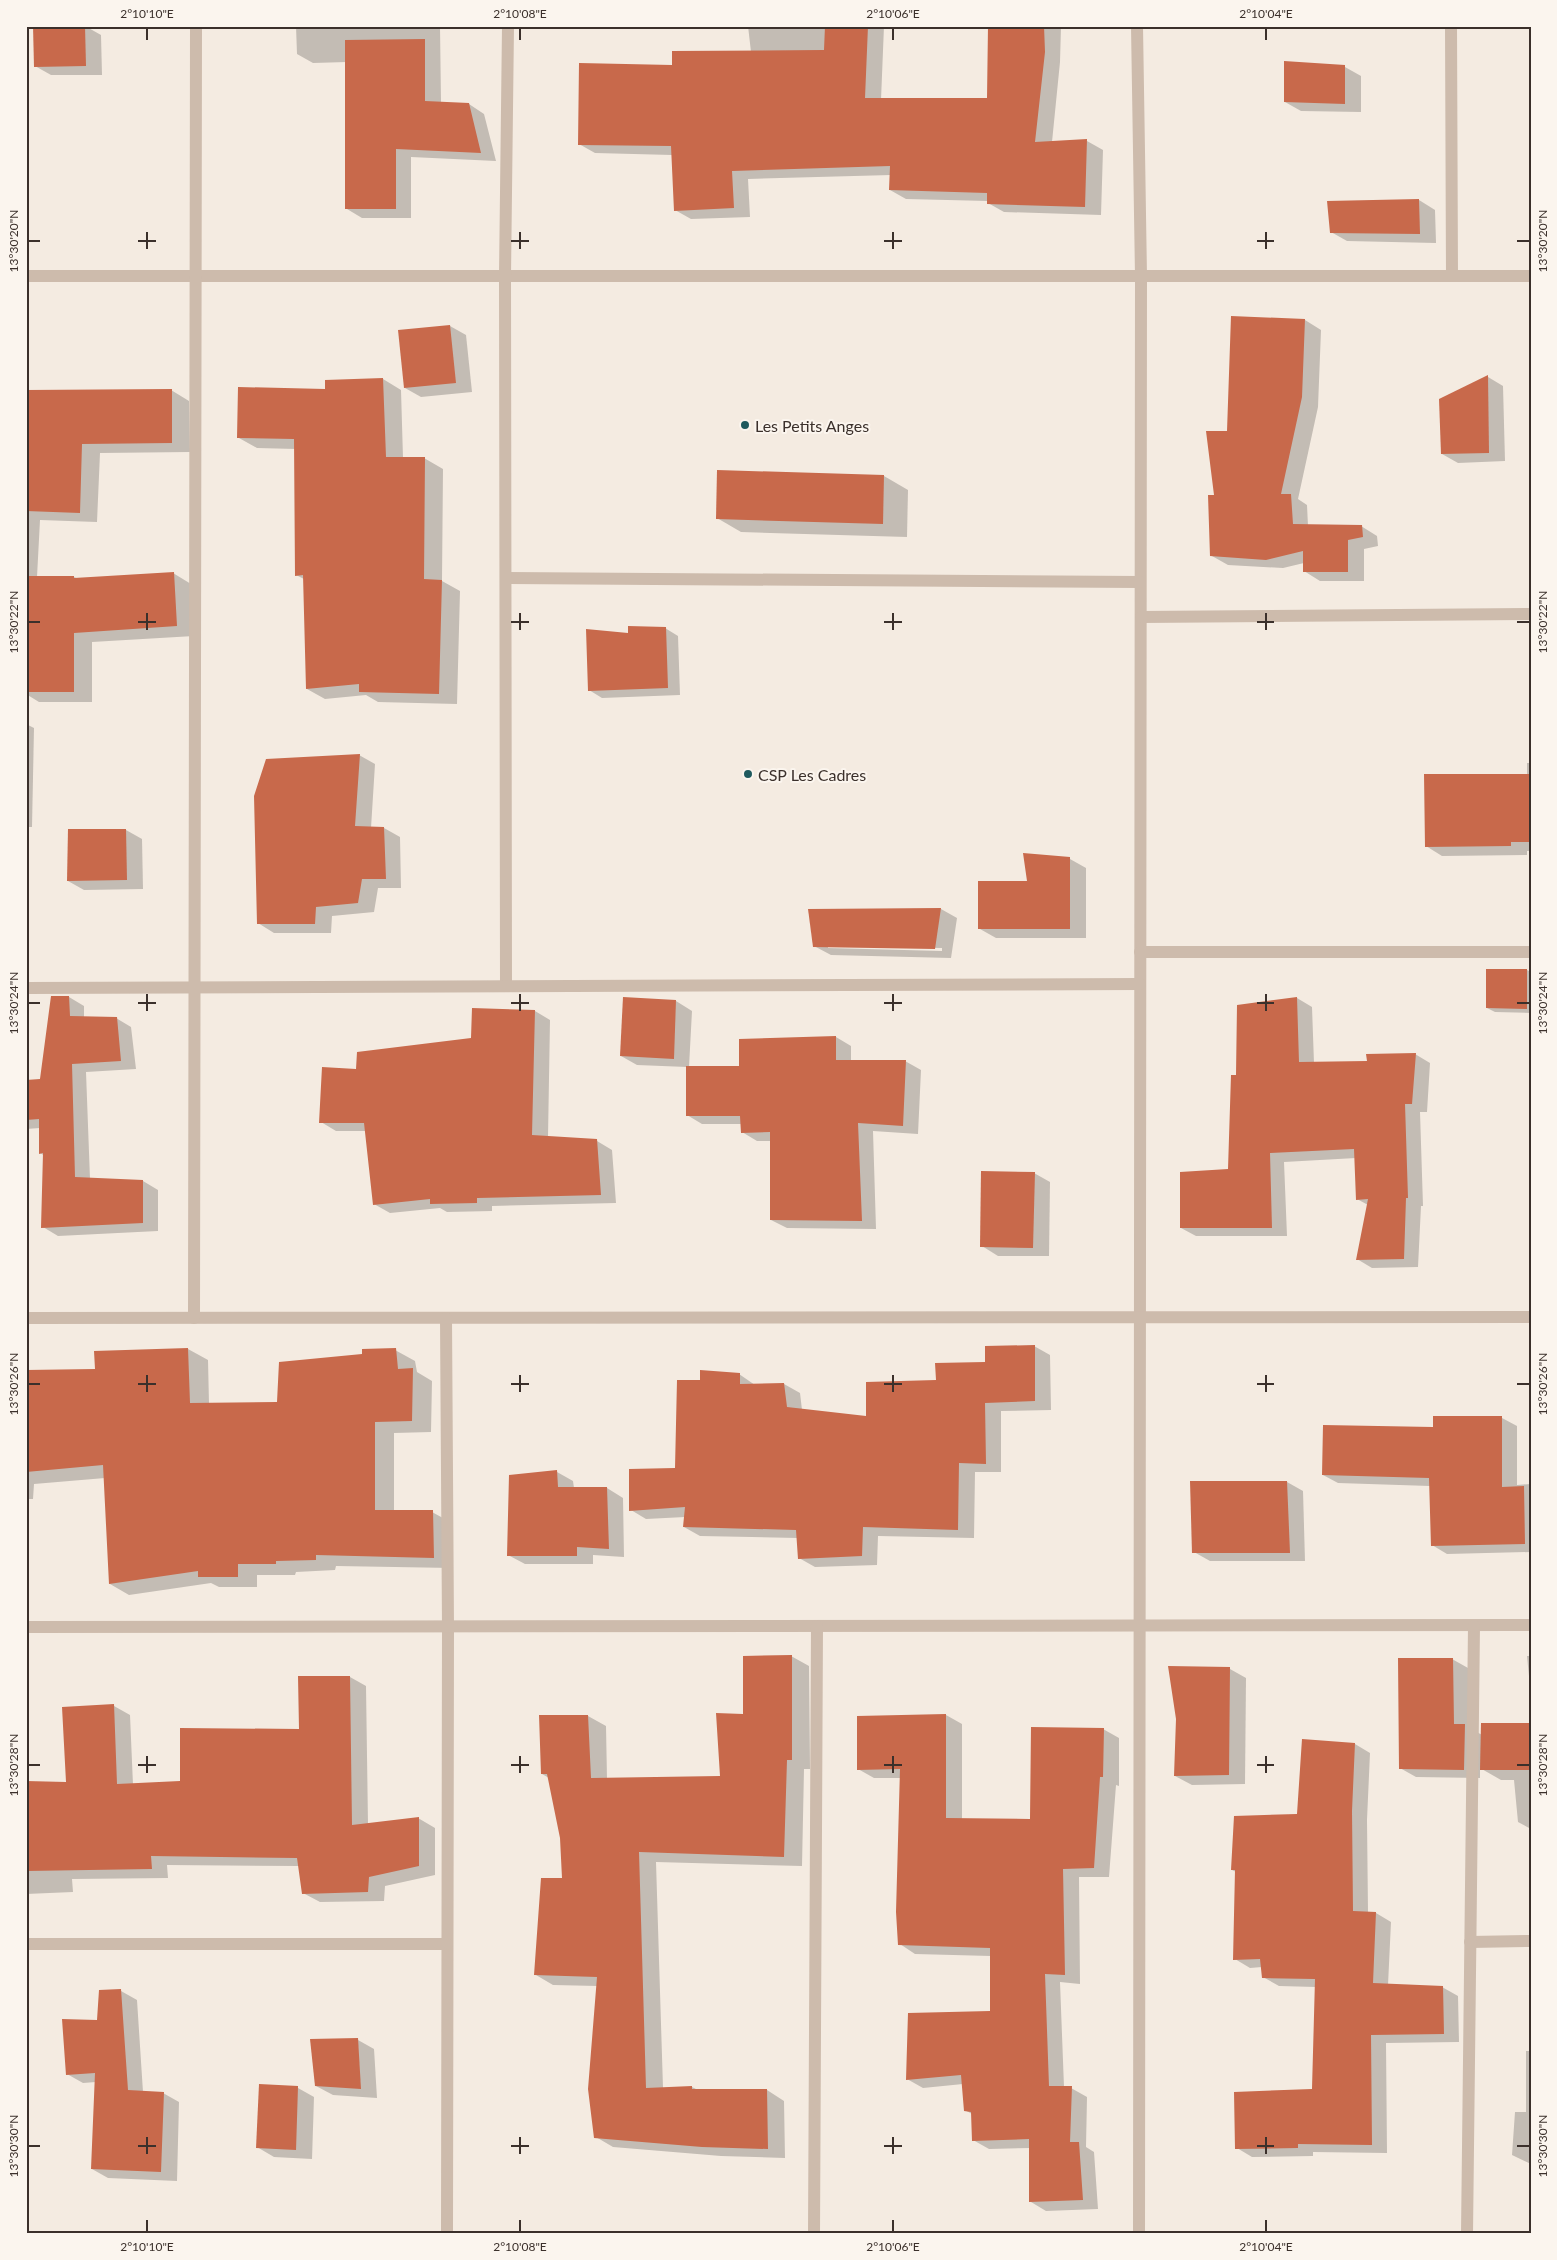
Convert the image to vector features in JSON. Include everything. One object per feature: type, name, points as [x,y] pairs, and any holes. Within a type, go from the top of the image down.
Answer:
[{"type":"street","points":[[194,1318],[196,26]]},
{"type":"street","points":[[506,986],[505,276],[508,26]]},
{"type":"street","points":[[1138,26],[1141,276],[1139,2234]]},
{"type":"street","points":[[1452,26],[1452,276]]},
{"type":"street","points":[[26,276],[1531,276]]},
{"type":"street","points":[[506,578],[1140,582]]},
{"type":"street","points":[[1141,618],[1531,614]]},
{"type":"street","points":[[1140,952],[1531,952]]},
{"type":"street","points":[[26,988],[1140,984]]},
{"type":"street","points":[[26,1318],[1531,1317]]},
{"type":"street","points":[[446,1318],[448,1627],[447,2234]]},
{"type":"street","points":[[814,2234],[817,1626]]},
{"type":"street","points":[[1467,2234],[1474,1626]]},
{"type":"street","points":[[26,1627],[1531,1626]]},
{"type":"street","points":[[1470,1942],[1531,1941]]},
{"type":"street","points":[[26,1944],[448,1944]]},
{"type":"building","points":[[33,26],[85,26],[86,66],[34,67]]},
{"type":"building","points":[[825,26],[868,26],[865,98],[987,98],[988,26],[1044,26],[1045,52],[1035,142],[1087,139],[1085,207],[987,204],[987,193],[889,190],[890,166],[732,171],[734,208],[674,211],[671,146],[578,145],[579,63],[672,65],[672,51],[824,50]]},
{"type":"building","points":[[425,39],[425,101],[469,103],[481,153],[396,149],[396,209],[345,209],[345,40]]},
{"type":"building","points":[[1284,61],[1345,65],[1345,104],[1284,102]]},
{"type":"building","points":[[1419,199],[1420,234],[1330,233],[1327,201]]},
{"type":"building","points":[[1231,316],[1305,319],[1302,397],[1281,494],[1291,494],[1293,524],[1362,525],[1363,537],[1348,540],[1348,572],[1303,572],[1303,551],[1266,560],[1210,556],[1208,495],[1214,495],[1206,431],[1227,431]]},
{"type":"building","points":[[450,325],[456,383],[404,388],[398,330]]},
{"type":"building","points":[[1488,375],[1489,453],[1441,454],[1439,399]]},
{"type":"building","points":[[383,378],[386,457],[425,457],[424,579],[442,580],[439,694],[359,692],[359,684],[306,689],[303,575],[295,576],[294,439],[237,438],[238,387],[325,389],[325,380]]},
{"type":"building","points":[[172,389],[172,443],[82,444],[80,513],[26,511],[26,390]]},
{"type":"building","points":[[717,470],[884,475],[883,524],[716,519]]},
{"type":"building","points":[[174,572],[177,626],[74,633],[74,692],[26,692],[26,576],[74,576],[74,578]]},
{"type":"building","points":[[628,626],[666,627],[668,688],[588,691],[586,629],[628,633]]},
{"type":"building","points":[[360,754],[355,826],[384,827],[386,879],[362,879],[358,903],[316,907],[315,924],[257,924],[254,796],[266,759]]},
{"type":"building","points":[[1424,774],[1531,774],[1531,842],[1511,842],[1511,846],[1425,847]]},
{"type":"building","points":[[68,829],[126,829],[127,880],[67,881]]},
{"type":"building","points":[[1023,853],[1070,857],[1070,929],[978,929],[978,881],[1027,881]]},
{"type":"building","points":[[941,908],[935,949],[813,947],[808,909]]},
{"type":"building","points":[[1486,969],[1527,969],[1527,1009],[1486,1008]]},
{"type":"building","points":[[51,996],[69,996],[70,1016],[117,1017],[121,1061],[72,1064],[75,1177],[143,1180],[143,1223],[41,1228],[43,1153],[39,1154],[39,1119],[26,1120],[26,1080],[40,1079]]},
{"type":"building","points":[[623,997],[676,1000],[674,1059],[620,1056]]},
{"type":"building","points":[[1297,997],[1299,1062],[1367,1061],[1366,1054],[1416,1053],[1412,1104],[1405,1104],[1408,1198],[1406,1198],[1404,1259],[1356,1260],[1368,1199],[1356,1200],[1354,1149],[1270,1153],[1272,1228],[1180,1228],[1180,1172],[1228,1169],[1231,1075],[1236,1075],[1237,1005]]},
{"type":"building","points":[[472,1008],[535,1010],[532,1135],[597,1139],[601,1195],[477,1198],[477,1203],[430,1204],[430,1199],[373,1205],[364,1123],[319,1123],[322,1067],[356,1069],[357,1052],[471,1038]]},
{"type":"building","points":[[836,1036],[836,1060],[906,1060],[903,1126],[858,1123],[862,1221],[770,1220],[770,1132],[741,1133],[740,1116],[686,1116],[686,1066],[739,1066],[739,1039]]},
{"type":"building","points":[[981,1171],[1035,1172],[1033,1248],[980,1247]]},
{"type":"building","points":[[1035,1345],[1035,1401],[985,1403],[986,1464],[959,1463],[958,1530],[863,1527],[862,1556],[798,1559],[796,1530],[683,1527],[685,1507],[629,1511],[629,1469],[675,1468],[677,1380],[700,1380],[700,1370],[740,1373],[740,1384],[784,1383],[787,1407],[866,1416],[866,1382],[936,1380],[935,1363],[985,1362],[985,1346]]},
{"type":"building","points":[[188,1348],[190,1403],[277,1402],[279,1362],[362,1354],[362,1349],[396,1348],[398,1369],[413,1368],[412,1421],[375,1422],[375,1510],[433,1510],[434,1558],[316,1555],[316,1560],[276,1561],[276,1564],[238,1564],[238,1577],[198,1577],[198,1571],[109,1584],[103,1465],[26,1472],[26,1370],[95,1369],[94,1351]]},
{"type":"building","points":[[1433,1416],[1502,1416],[1502,1487],[1524,1486],[1525,1544],[1431,1546],[1429,1478],[1322,1475],[1323,1425],[1433,1427]]},
{"type":"building","points":[[557,1470],[558,1487],[607,1487],[609,1549],[577,1547],[577,1556],[507,1556],[509,1475]]},
{"type":"building","points":[[1190,1481],[1287,1481],[1290,1553],[1192,1553]]},
{"type":"building","points":[[792,1655],[792,1760],[787,1760],[784,1857],[639,1852],[646,2088],[692,2086],[692,2089],[767,2089],[768,2149],[702,2147],[594,2138],[588,2089],[597,1977],[534,1975],[541,1878],[562,1878],[560,1838],[547,1774],[541,1774],[539,1715],[588,1715],[591,1778],[720,1776],[716,1713],[743,1714],[743,1656]]},
{"type":"building","points":[[1398,1658],[1453,1658],[1454,1724],[1465,1724],[1464,1770],[1399,1769]]},
{"type":"building","points":[[1168,1666],[1230,1667],[1229,1775],[1174,1776],[1176,1719]]},
{"type":"building","points":[[298,1676],[350,1676],[352,1825],[419,1817],[419,1866],[369,1877],[368,1892],[302,1894],[297,1858],[151,1856],[152,1869],[26,1871],[26,1781],[66,1782],[62,1707],[114,1704],[117,1784],[180,1781],[180,1728],[299,1729]]},
{"type":"building","points":[[946,1714],[946,1818],[1030,1819],[1031,1727],[1104,1728],[1103,1777],[1100,1777],[1094,1868],[1063,1869],[1065,1975],[1045,1974],[1049,2086],[1072,2086],[1070,2142],[1079,2142],[1083,2200],[1029,2202],[1029,2139],[972,2141],[971,2112],[964,2111],[961,2075],[906,2080],[908,2013],[990,2011],[990,1948],[898,1945],[896,1912],[900,1769],[857,1770],[857,1716]]},
{"type":"building","points":[[1481,1723],[1531,1723],[1531,1770],[1480,1770]]},
{"type":"building","points":[[1302,1739],[1355,1743],[1352,1811],[1353,1911],[1376,1912],[1373,1983],[1443,1986],[1444,2034],[1371,2035],[1372,2145],[1298,2144],[1298,2148],[1235,2149],[1234,2092],[1312,2089],[1315,1979],[1262,1978],[1260,1959],[1233,1960],[1235,1870],[1231,1870],[1234,1816],[1297,1814]]},
{"type":"building","points":[[121,1989],[128,2090],[164,2092],[161,2172],[91,2169],[95,2073],[66,2075],[62,2019],[97,2020],[99,1990]]},
{"type":"building","points":[[358,2038],[361,2089],[315,2086],[310,2039]]},
{"type":"building","points":[[259,2084],[298,2086],[296,2150],[256,2148]]},
{"type":"place","name":"Les Petits Anges","points":[[745,425]]},
{"type":"place","name":"CSP Les Cadres","points":[[748,774]]}]
